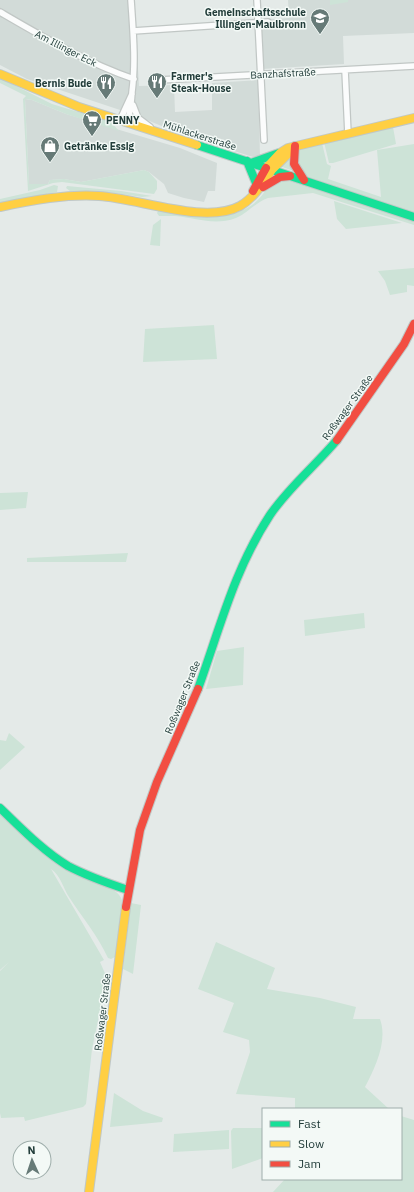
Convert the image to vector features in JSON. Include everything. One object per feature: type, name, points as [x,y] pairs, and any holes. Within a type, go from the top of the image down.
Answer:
[{"type":"street","points":[[124,121],[132,94],[134,80],[131,0]]},
{"type":"street","points":[[257,0],[264,140]]},
{"type":"street","name":"Am Illinger Eck","points":[[0,12],[50,41],[117,74],[134,80]]},
{"type":"street","points":[[133,31],[268,22]]},
{"type":"street","name":"Banzhafstraße","points":[[152,82],[160,80],[414,66]]},
{"type":"street","points":[[345,70],[348,134]]},
{"type":"street","name":"Mühlackerstraße","points":[[0,74],[63,102],[159,132],[414,217]]},
{"type":"street","points":[[132,94],[133,103],[138,118],[159,132]]},
{"type":"street","points":[[124,121],[133,103]]},
{"type":"street","points":[[257,186],[249,162],[280,153],[295,146],[414,118]]},
{"type":"street","points":[[269,169],[295,146]]},
{"type":"street","points":[[295,146],[294,164],[304,180]]},
{"type":"street","points":[[0,207],[39,199],[88,196],[132,200],[196,212],[216,213],[238,207],[252,195],[280,153]]},
{"type":"street","points":[[257,186],[291,176]]},
{"type":"street","name":"Roßwager Straße","points":[[89,1192],[128,887],[137,845],[148,806],[198,688],[230,592],[246,556],[271,514],[340,434],[404,344],[414,324]]},
{"type":"street","points":[[0,808],[60,861],[81,873],[105,882],[128,887]]},
{"type":"shaded area","points":[[0,0],[134,0],[139,86],[174,85],[175,112],[212,110],[212,83],[258,80],[260,157],[256,158],[184,135],[132,114],[27,79],[0,65]]},
{"type":"shaded area","name":"Gemeinschaftsschule Illingen-Maulbronn","points":[[288,0],[414,0],[414,33],[343,36],[344,64],[262,69],[261,20],[289,18]]},
{"type":"shaded area","points":[[25,99],[32,100],[66,114],[180,148],[217,163],[215,191],[208,191],[204,202],[184,198],[168,193],[164,184],[149,172],[144,170],[81,182],[64,179],[50,180],[48,184],[29,184]]},
{"type":"green space","points":[[330,0],[348,0],[348,2],[330,5]]},
{"type":"green space","points":[[0,78],[52,104],[111,122],[119,131],[66,114],[32,100],[25,99],[29,184],[48,184],[50,180],[64,179],[81,182],[144,170],[149,172],[157,181],[157,189],[154,194],[62,182],[53,183],[28,191],[23,99],[26,96],[0,83]]},
{"type":"green space","points":[[393,127],[396,144],[329,163],[324,142]]},
{"type":"green space","points":[[322,143],[327,164],[331,166],[328,179],[381,197],[377,150],[414,144],[414,214],[306,176],[296,166],[298,151],[308,145]]},
{"type":"green space","points":[[291,155],[294,171],[279,166]]},
{"type":"green space","points":[[290,180],[409,219],[414,222],[414,225],[313,193],[268,198],[236,218],[228,220],[206,221],[175,216],[159,216],[157,213],[159,209],[194,216],[218,217],[229,215],[252,205],[275,181]]},
{"type":"green space","points":[[54,185],[58,186],[57,192],[0,203],[0,199],[40,190]]},
{"type":"green space","points":[[67,186],[121,191],[152,196],[142,197],[115,193],[70,191],[66,188]]},
{"type":"green space","points":[[334,201],[402,223],[346,229],[337,219]]},
{"type":"green space","points":[[161,219],[160,246],[150,245],[153,225]]},
{"type":"green space","points":[[414,268],[414,286],[407,285],[407,292],[390,295],[385,281],[378,271]]},
{"type":"green space","points":[[214,325],[217,359],[143,362],[145,329]]},
{"type":"green space","points":[[28,492],[26,508],[0,510],[0,493]]},
{"type":"green space","points":[[128,553],[126,562],[27,562],[27,558]]},
{"type":"green space","points":[[364,613],[365,628],[305,636],[304,620]]},
{"type":"green space","points":[[244,647],[243,685],[206,689],[217,651]]},
{"type":"green space","points":[[9,733],[25,747],[0,770],[0,740],[6,741]]},
{"type":"green space","points":[[0,813],[39,849],[60,865],[83,878],[111,888],[122,900],[116,954],[115,957],[111,959],[108,958],[95,934],[69,897],[60,879],[51,869],[104,960],[100,962],[107,978],[92,1049],[86,1104],[83,1107],[25,1121],[24,1117],[1,1118],[0,1113],[0,971],[9,962],[0,970]]},
{"type":"green space","points":[[131,903],[141,905],[133,974],[123,969]]},
{"type":"green space","points":[[216,942],[275,968],[267,989],[320,998],[356,1007],[353,1019],[380,1019],[382,1027],[381,1045],[373,1071],[365,1087],[388,1108],[295,1108],[295,1098],[236,1094],[250,1052],[249,1040],[223,1032],[234,1003],[198,989]]},
{"type":"green space","points":[[114,1093],[143,1111],[163,1118],[162,1122],[110,1127]]},
{"type":"green space","points":[[402,1116],[414,1120],[414,1192],[273,1192],[284,1180],[402,1180]]},
{"type":"green space","points":[[233,1128],[262,1128],[262,1158],[232,1169],[231,1131]]},
{"type":"green space","points":[[229,1130],[229,1149],[173,1152],[174,1134]]},
{"type":"traffic: fast","points":[[197,145],[414,217]]},
{"type":"traffic: fast","points":[[251,163],[279,153]]},
{"type":"traffic: fast","points":[[247,161],[256,183]]},
{"type":"traffic: fast","points":[[198,689],[237,578],[257,536],[285,495],[337,440]]},
{"type":"traffic: fast","points":[[0,808],[41,846],[68,866],[82,873],[128,890]]},
{"type":"traffic: slow","points":[[0,74],[79,107],[197,145]]},
{"type":"traffic: slow","points":[[266,168],[280,153],[288,148],[414,118]]},
{"type":"traffic: slow","points":[[272,170],[294,148]]},
{"type":"traffic: slow","points":[[0,207],[50,198],[99,196],[190,212],[209,213],[225,211],[240,206],[250,199],[272,170]]},
{"type":"traffic: slow","points":[[89,1192],[126,907]]},
{"type":"traffic: jam","points":[[295,146],[294,164],[304,180]]},
{"type":"traffic: jam","points":[[253,191],[266,168]]},
{"type":"traffic: jam","points":[[263,187],[280,177],[290,176]]},
{"type":"traffic: jam","points":[[337,440],[404,344],[414,324]]},
{"type":"traffic: jam","points":[[126,907],[140,830],[157,782],[198,689]]},
{"type":"place","name":"Gemeinschaftsschule Illingen-Maulbronn","points":[[320,35]]},
{"type":"place","name":"Farmer's Steak-House","points":[[157,99]]},
{"type":"place","name":"Bernis Bude","points":[[106,100]]},
{"type":"place","name":"PENNY","points":[[92,137]]},
{"type":"place","name":"Getränke Essig","points":[[50,163]]}]
